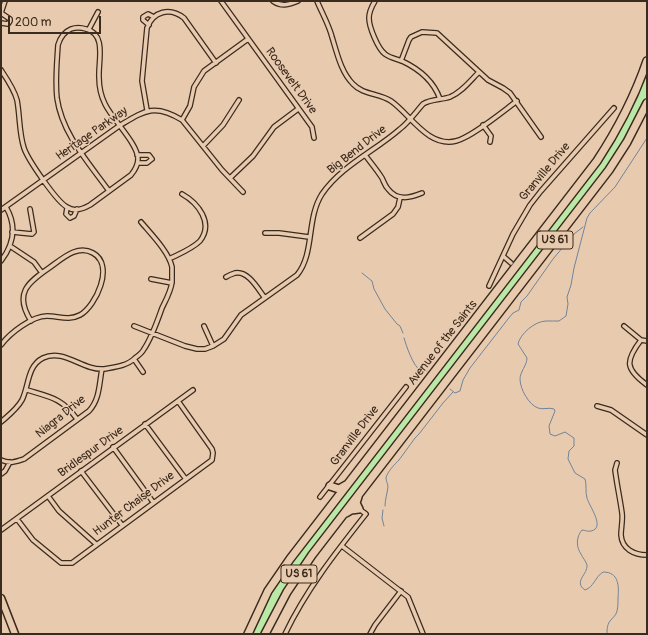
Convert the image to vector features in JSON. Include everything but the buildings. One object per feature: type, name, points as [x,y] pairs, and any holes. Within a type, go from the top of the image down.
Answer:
[{"type":"highway","name":"Avenue of the Saints","points":[[248,634],[272,585],[290,559],[587,175],[606,147],[628,107],[647,60]]},
{"type":"highway","name":"US 61","points":[[265,634],[278,607],[296,578],[599,184],[627,142],[647,103]]},
{"type":"highway","points":[[509,275],[511,263],[522,259]]},
{"type":"highway","points":[[330,486],[339,489],[347,485]]},
{"type":"highway","points":[[330,486],[334,493],[333,503]]},
{"type":"highway","points":[[344,514],[351,510],[358,509],[356,503],[359,495]]},
{"type":"main road","points":[[1,598],[15,634]]},
{"type":"street","points":[[1,23],[8,24],[10,22],[8,17],[1,13],[5,1]]},
{"type":"street","name":"Roosevelt Drive","points":[[221,1],[312,127],[314,138]]},
{"type":"street","points":[[273,1],[278,4],[285,5],[298,1]]},
{"type":"street","points":[[317,1],[332,37],[341,65],[353,84],[369,94],[383,97],[391,101],[410,119],[436,139],[455,141],[466,137],[517,101]]},
{"type":"street","points":[[375,1],[371,8],[369,18],[378,45],[386,54],[418,71],[437,90],[440,99]]},
{"type":"street","points":[[148,110],[142,81],[149,25],[154,17],[166,11],[172,11],[179,14],[184,18],[216,63]]},
{"type":"street","points":[[89,29],[98,12]]},
{"type":"street","points":[[149,25],[143,20],[143,17],[148,14],[154,17]]},
{"type":"street","points":[[1,70],[12,88],[16,99],[22,141],[28,157],[60,202],[67,208],[84,208],[90,205],[131,175],[136,169],[138,163],[137,155],[133,146],[108,110],[102,95],[99,75],[100,47],[96,36],[89,29],[75,28],[68,31],[60,39],[58,45],[56,87],[60,111],[66,128],[109,191]]},
{"type":"street","points":[[401,61],[409,40],[412,37],[418,33],[428,31],[436,33],[488,80],[510,93],[541,137]]},
{"type":"street","points":[[182,120],[190,106],[194,87],[204,71],[248,39]]},
{"type":"street","name":"Big Bend Drive","points":[[213,346],[224,339],[241,315],[298,275],[303,268],[306,259],[315,209],[321,195],[330,183],[400,129],[427,101],[451,96],[462,90],[479,72]]},
{"type":"street","points":[[1,79],[5,76]]},
{"type":"street","points":[[203,146],[222,125],[239,100]]},
{"type":"street","name":"Granville Drive","points":[[489,286],[521,218],[557,170],[614,108]]},
{"type":"street","points":[[230,178],[253,156],[274,127],[298,109]]},
{"type":"street","name":"Heritage Parkway","points":[[1,210],[119,126],[148,110],[172,114],[182,120],[243,192]]},
{"type":"street","points":[[483,125],[490,136],[490,142]]},
{"type":"street","points":[[137,155],[148,155],[152,159],[147,163],[138,163]]},
{"type":"street","points":[[365,156],[382,178],[387,189],[393,194],[400,198],[412,197],[422,193]]},
{"type":"street","points":[[170,259],[194,246],[200,241],[205,228],[203,214],[191,199],[182,194]]},
{"type":"street","points":[[360,238],[393,214],[398,207],[400,198]]},
{"type":"street","points":[[1,261],[10,246],[13,224],[6,207]]},
{"type":"street","points":[[67,208],[66,214],[70,218],[74,216],[77,209]]},
{"type":"street","points":[[12,232],[29,235],[34,232],[30,209]]},
{"type":"street","points":[[1,422],[14,411],[21,402],[26,390],[30,373],[35,364],[43,358],[53,355],[62,356],[87,366],[102,369],[117,367],[134,360],[143,350],[152,333],[172,283],[172,269],[170,259],[141,222]]},
{"type":"street","points":[[265,234],[279,233],[309,237]]},
{"type":"street","points":[[10,246],[34,262],[42,273]]},
{"type":"street","points":[[1,344],[17,329],[31,322],[46,316],[69,318],[80,315],[89,308],[93,302],[104,272],[99,258],[93,253],[84,250],[77,250],[28,284],[24,291],[22,300],[23,306],[31,322]]},
{"type":"street","points":[[503,256],[511,263]]},
{"type":"street","points":[[226,276],[236,272],[244,274],[251,280],[265,298]]},
{"type":"street","points":[[151,278],[172,283]]},
{"type":"street","points":[[134,326],[185,346],[197,349],[213,346],[204,326]]},
{"type":"street","points":[[624,326],[641,340],[647,341]]},
{"type":"street","points":[[641,340],[631,352],[629,359],[630,367],[634,374],[647,385]]},
{"type":"street","points":[[134,360],[143,372]]},
{"type":"street","name":"Niagra Drive","points":[[10,462],[15,463],[24,459],[89,410],[96,402],[98,397],[102,369]]},
{"type":"street","name":"Granville Drive","points":[[320,497],[406,387]]},
{"type":"street","points":[[26,390],[54,398],[70,409],[77,419]]},
{"type":"street","name":"Bridlespur Drive","points":[[1,530],[192,390]]},
{"type":"street","name":"Hunter Chaise Drive","points":[[17,519],[33,540],[61,563],[72,563],[185,478],[212,460],[212,449],[178,401]]},
{"type":"street","points":[[597,406],[611,410],[647,435]]},
{"type":"street","points":[[145,424],[185,478]]},
{"type":"street","points":[[113,447],[153,502]]},
{"type":"street","points":[[1,460],[10,462],[5,471],[1,474]]},
{"type":"street","points":[[617,463],[615,470],[622,515],[621,535],[623,543],[629,551],[637,555],[647,555]]},
{"type":"street","points":[[81,470],[122,525]]},
{"type":"street","points":[[48,496],[59,511],[96,544]]},
{"type":"street","points":[[284,634],[312,585],[366,514],[358,509]]},
{"type":"street","points":[[342,546],[408,598],[423,634]]},
{"type":"street","points":[[370,634],[375,625],[401,591]]},
{"type":"green space","points":[[647,68],[647,98],[642,110],[614,159],[357,493],[263,634],[252,634],[272,591],[293,559],[591,172]]},
{"type":"waterway","points":[[607,634],[608,624],[617,611],[618,584],[617,580],[612,574],[603,572],[588,589],[585,590],[580,584],[587,565],[579,551],[577,542],[582,530],[590,531],[595,529],[597,526],[597,521],[587,498],[585,479],[575,473],[568,459],[569,451],[574,446],[574,438],[565,432],[555,436],[550,434],[549,426],[555,411],[554,409],[538,408],[531,404],[526,396],[520,383],[520,379],[527,358],[518,344],[525,332],[537,323],[559,321],[566,316],[568,304],[567,297],[587,218],[615,187],[647,138]]},
{"type":"waterway","points":[[450,389],[455,393],[460,391],[463,380],[470,368],[513,313],[519,310],[521,302],[527,296],[553,259],[574,234],[583,227]]},
{"type":"waterway","points":[[362,273],[372,281],[374,289],[385,309],[400,326],[403,333]]},
{"type":"waterway","points":[[404,338],[410,355],[417,368],[427,371]]},
{"type":"waterway","points":[[385,506],[388,487],[386,478],[388,473],[453,392]]},
{"type":"waterway","points":[[383,510],[382,518],[384,526]]}]
